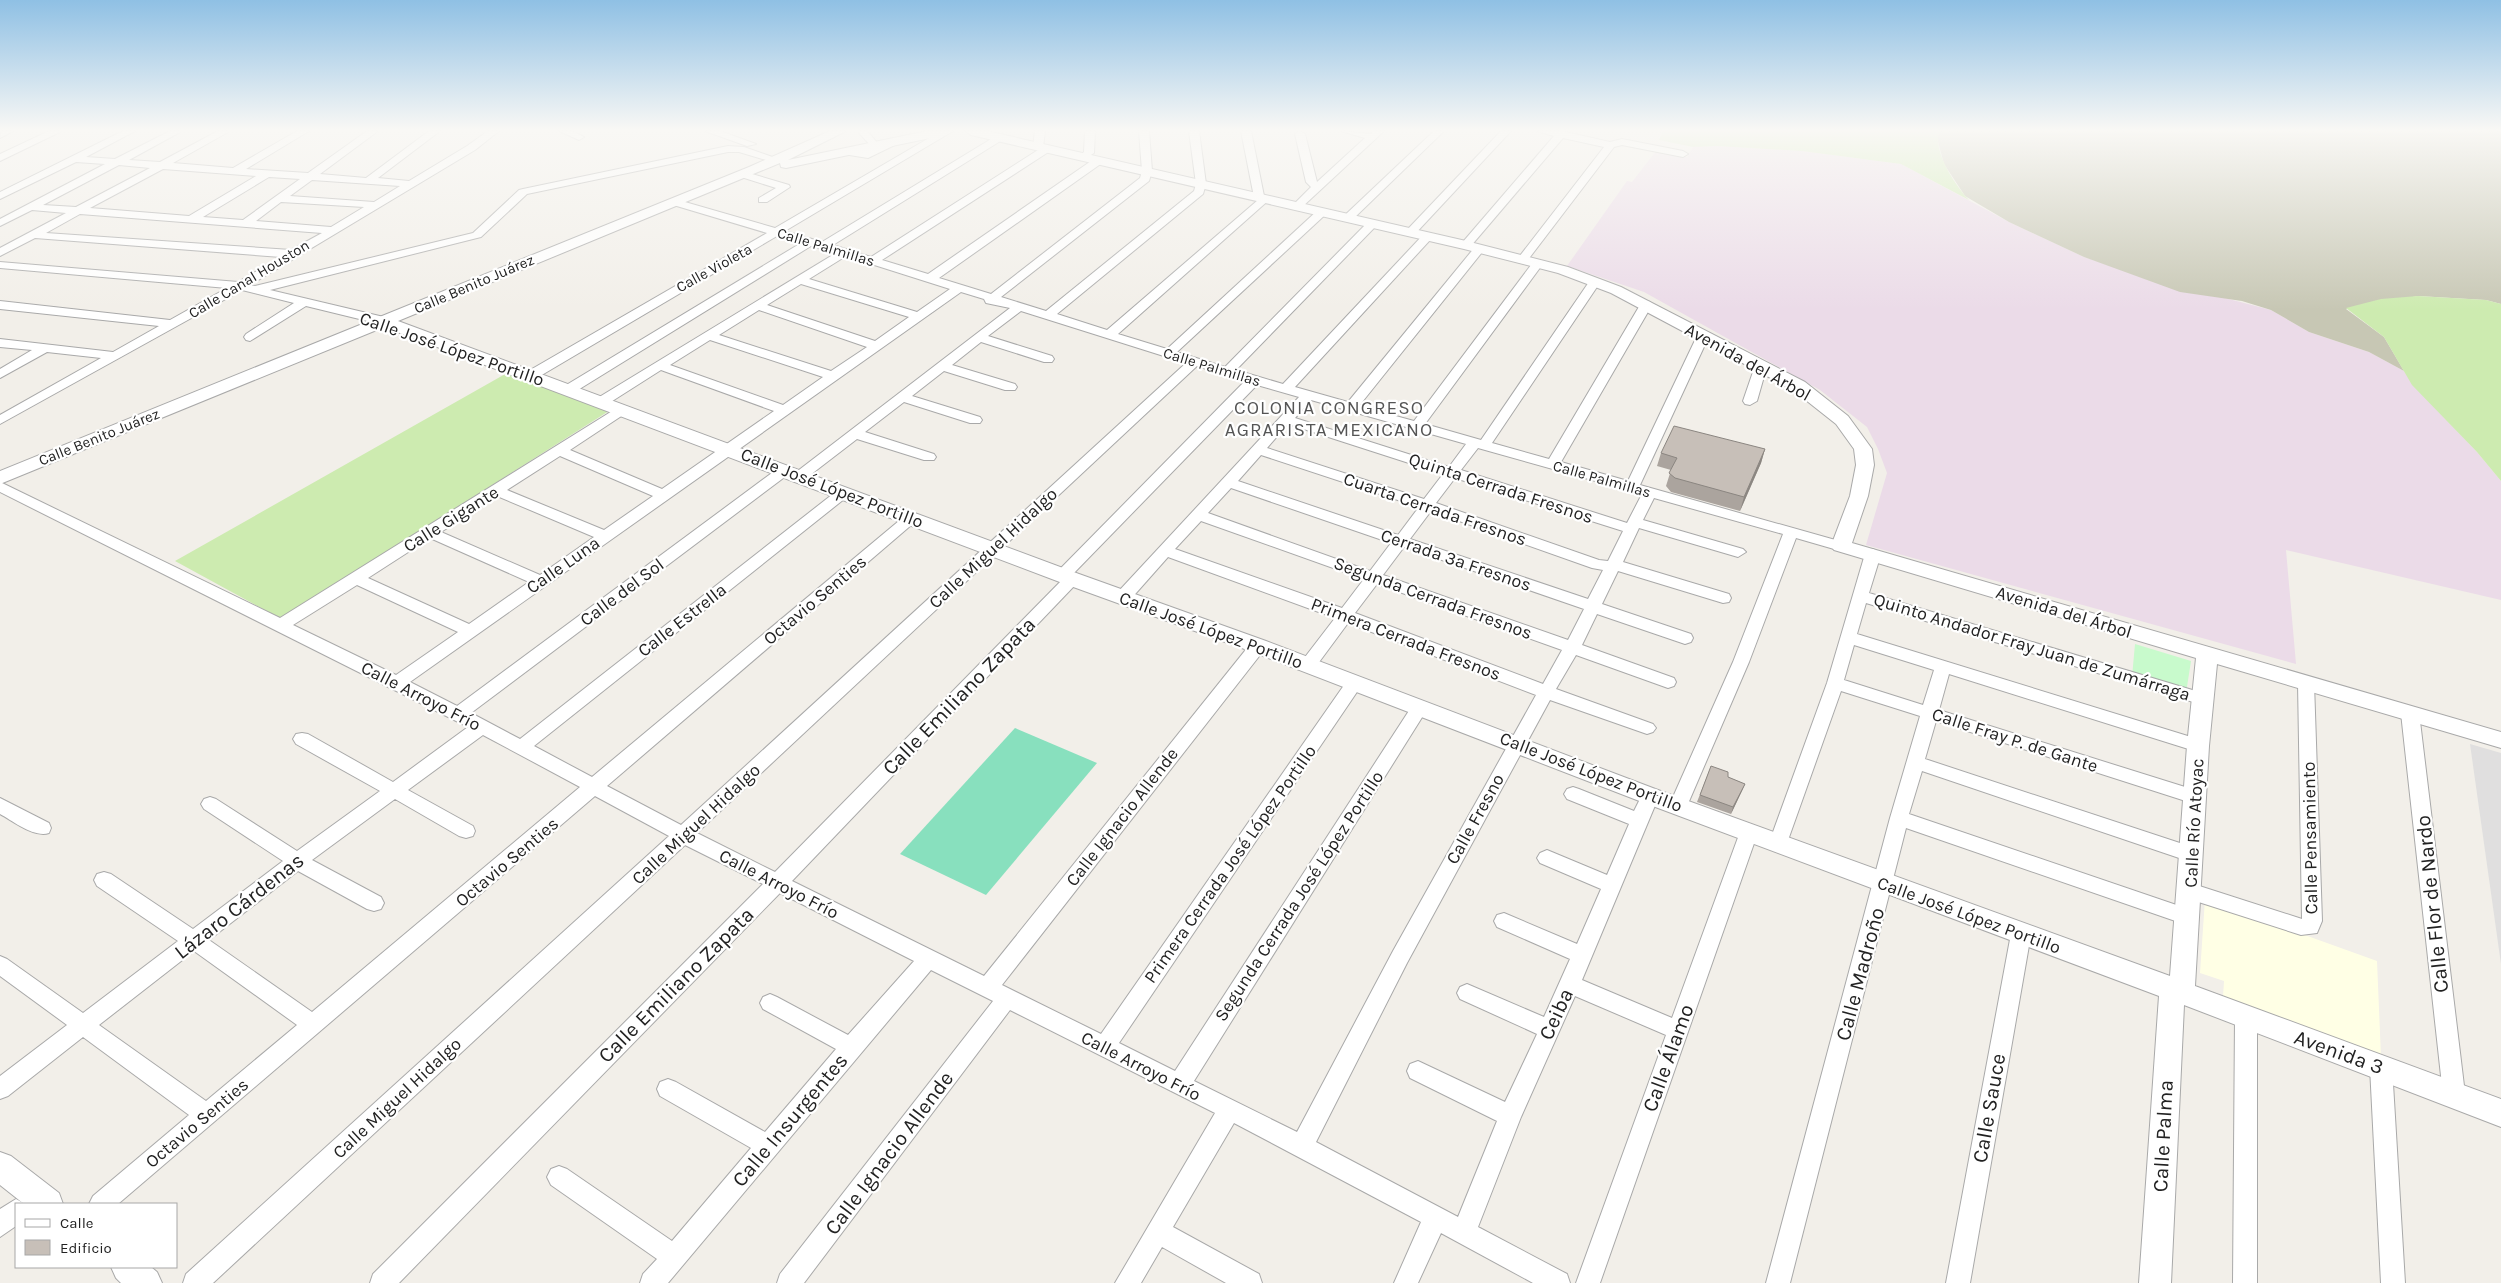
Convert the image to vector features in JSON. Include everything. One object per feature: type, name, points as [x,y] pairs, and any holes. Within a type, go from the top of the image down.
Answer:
[{"type":"street","points":[[0,223],[61,191]]},
{"type":"street","points":[[0,253],[115,191]]},
{"type":"street","points":[[190,220],[238,191]]},
{"type":"street","points":[[246,223],[290,191]]},
{"type":"street","name":"Calle Canal Houston","points":[[0,420],[240,286],[399,191]]},
{"type":"street","points":[[254,290],[476,235],[523,192],[528,191]]},
{"type":"street","name":"Calle Benito Juárez","points":[[0,478],[701,191]]},
{"type":"street","points":[[762,200],[778,191]]},
{"type":"street","name":"Calle Violeta","points":[[530,376],[846,191]]},
{"type":"street","points":[[823,246],[913,191]]},
{"type":"street","points":[[872,261],[978,191]]},
{"type":"street","points":[[929,279],[1055,191]]},
{"type":"street","points":[[990,300],[1130,191]]},
{"type":"street","points":[[1047,316],[1199,191]]},
{"type":"street","name":"Avenida del Árbol","points":[[1231,191],[1530,261],[1595,281],[1799,386],[1836,415],[1862,449],[1865,466],[1859,496],[1841,546],[2501,740]]},
{"type":"street","points":[[1108,336],[1262,198],[1260,191]]},
{"type":"street","points":[[1297,206],[1313,191]]},
{"type":"street","points":[[1348,218],[1376,191]]},
{"type":"street","points":[[1286,389],[1456,191]]},
{"type":"street","points":[[1351,407],[1516,191]]},
{"type":"street","points":[[1417,426],[1578,191]]},
{"type":"street","points":[[280,198],[375,205]]},
{"type":"street","name":"Calle Palmillas","points":[[674,202],[844,252],[990,300],[1254,380],[1841,546]]},
{"type":"street","points":[[29,207],[331,230]]},
{"type":"street","points":[[1168,354],[1322,212]]},
{"type":"street","points":[[1227,372],[1372,224]]},
{"type":"street","points":[[33,235],[293,254]]},
{"type":"street","points":[[568,390],[808,242]]},
{"type":"street","points":[[601,402],[844,252]]},
{"type":"street","points":[[0,265],[240,286]]},
{"type":"street","points":[[801,280],[918,316]]},
{"type":"street","points":[[1308,665],[1427,505],[1452,473],[1479,444],[1595,281]]},
{"type":"street","name":"Calle José López Portillo","points":[[240,286],[384,321],[622,411],[730,449],[1123,598],[1355,682],[1884,884],[2178,991]]},
{"type":"street","points":[[730,449],[957,289]]},
{"type":"street","points":[[250,337],[303,302]]},
{"type":"street","points":[[0,305],[172,324]]},
{"type":"street","points":[[759,306],[877,346]]},
{"type":"street","points":[[1553,465],[1646,306]]},
{"type":"street","name":"Calle del Sol","points":[[458,714],[792,473],[903,397],[1017,308]]},
{"type":"street","points":[[709,336],[833,376]]},
{"type":"street","name":"Calle Fresno","points":[[1302,1146],[1400,957],[1517,743],[1572,648],[1591,606],[1633,525],[1641,490],[1703,336]]},
{"type":"street","points":[[980,338],[1048,359]]},
{"type":"street","points":[[0,343],[116,356]]},
{"type":"street","points":[[0,374],[44,348]]},
{"type":"street","name":"Calle Miguel Hidalgo","points":[[195,1283],[1194,362]]},
{"type":"street","points":[[661,366],[784,410]]},
{"type":"street","points":[[943,366],[1010,387]]},
{"type":"street","points":[[1750,401],[1761,366]]},
{"type":"street","name":"Calle Emiliano Zapata","points":[[382,1283],[777,883],[1254,380]]},
{"type":"street","points":[[1123,598],[1308,395]]},
{"type":"street","points":[[903,397],[975,420]]},
{"type":"street","name":"Calle Gigante","points":[[280,626],[622,411]]},
{"type":"street","name":"Quinta Cerrada Fresnos","points":[[1286,419],[1452,473],[1633,525],[1738,552]]},
{"type":"street","points":[[853,433],[929,457]]},
{"type":"street","name":"Calle Luna","points":[[397,683],[730,449]]},
{"type":"street","name":"Cuarta Cerrada Fresnos","points":[[1258,450],[1427,505],[1597,565],[1625,567],[1723,598]]},
{"type":"street","points":[[560,451],[663,495]]},
{"type":"street","name":"Cerrada 3ª Fresnos","points":[[1228,482],[1685,638]]},
{"type":"street","name":"Calle Arroyo Frío","points":[[0,486],[458,714],[683,835],[1302,1146],[1558,1283]]},
{"type":"street","points":[[497,491],[604,536]]},
{"type":"street","name":"Calle Estrella","points":[[521,747],[844,493]]},
{"type":"street","name":"Segunda Cerrada Fresnos","points":[[1198,515],[1668,682]]},
{"type":"street","name":"Octavio Senties","points":[[102,1203],[911,518]]},
{"type":"street","points":[[429,532],[540,581]]},
{"type":"street","points":[[1678,806],[1741,662],[1791,533]]},
{"type":"street","name":"Primera Cerrada Fresnos","points":[[1165,551],[1344,615],[1546,692],[1647,728]]},
{"type":"street","points":[[1778,844],[1835,683],[1873,554]]},
{"type":"street","points":[[356,578],[470,630]]},
{"type":"street","name":"Quinto Andador Fray Juan de Zumárraga","points":[[1861,596],[2203,699]]},
{"type":"street","points":[[1848,637],[2198,746]]},
{"type":"street","name":"Calle Ignacio Allende","points":[[987,988],[1258,646]]},
{"type":"street","name":"Calle Río Atoyac","points":[[2178,991],[2182,983],[2186,917],[2190,891],[2190,854],[2207,654]]},
{"type":"street","name":"Calle Madroño","points":[[1778,1283],[1900,818],[1942,666]]},
{"type":"street","name":"Primera Cerrada José López Portillo","points":[[1104,1047],[1355,682]]},
{"type":"street","name":"Calle Fray P. de Gante","points":[[1835,683],[2195,797]]},
{"type":"street","name":"Calle Pensamiento","points":[[2190,891],[2301,927],[2310,927],[2312,921],[2306,683]]},
{"type":"street","name":"Segunda Cerrada José López Portillo","points":[[1179,1085],[1420,707]]},
{"type":"street","name":"Calle Flor de Nardo","points":[[2410,713],[2454,1094]]},
{"type":"street","name":"Lázaro Cárdenas","points":[[0,1089],[297,861],[481,727]]},
{"type":"street","points":[[302,739],[466,831]]},
{"type":"street","points":[[1915,762],[2190,854]]},
{"type":"street","points":[[1573,794],[1640,821]]},
{"type":"street","name":"Ceiba","points":[[1464,1232],[1510,1116],[1570,984],[1650,796]]},
{"type":"street","points":[[210,804],[297,861],[374,903]]},
{"type":"street","points":[[0,806],[42,828]]},
{"type":"street","points":[[1900,818],[2186,917]]},
{"type":"street","name":"Calle Álamo","points":[[1588,1283],[1749,832]]},
{"type":"street","points":[[1547,858],[1611,885]]},
{"type":"street","points":[[104,880],[195,941],[312,1024]]},
{"type":"street","points":[[1504,921],[1582,955]]},
{"type":"street","name":"Calle Sauce","points":[[1958,1283],[2021,934]]},
{"type":"street","name":"Calle Insurgentes","points":[[652,1283],[851,1047],[929,958]]},
{"type":"street","points":[[0,965],[82,1026],[208,1115]]},
{"type":"street","points":[[1570,984],[1678,1030]]},
{"type":"street","name":"Avenida 3","points":[[2178,991],[2501,1113]]},
{"type":"street","name":"Calle Palma","points":[[2155,1283],[2172,1000],[2178,991]]},
{"type":"street","points":[[1467,993],[1549,1029]]},
{"type":"street","name":"Calle Ignacio Allende","points":[[789,1283],[1007,998]]},
{"type":"street","points":[[770,1003],[851,1047]]},
{"type":"street","points":[[2245,1283],[2246,1018]]},
{"type":"street","points":[[2380,1067],[2392,1283]]},
{"type":"street","points":[[1418,1071],[1510,1116]]},
{"type":"street","points":[[668,1089],[768,1146]]},
{"type":"street","points":[[1127,1283],[1229,1110]]},
{"type":"street","points":[[0,1166],[30,1203]]},
{"type":"street","points":[[559,1177],[674,1256]]},
{"type":"street","points":[[0,1225],[15,1215]]},
{"type":"street","points":[[1406,1283],[1436,1217]]},
{"type":"street","points":[[1158,1232],[1250,1283]]},
{"type":"street","points":[[128,1268],[146,1283]]},
{"type":"shaded area","points":[[1620,191],[1951,191],[2009,222],[2084,257],[2148,278],[2271,310],[2309,332],[2369,352],[2404,371],[2413,385],[2477,452],[2501,481],[2501,600],[2286,550],[2296,664],[1866,545],[1887,473],[1867,427],[1820,390],[1644,292],[1567,266]]},
{"type":"shaded area","points":[[1962,191],[2501,191],[2501,304],[2486,300],[2418,296],[2346,309],[2384,337],[2404,371],[2369,352],[2309,332],[2271,310],[2242,301],[2180,292],[2084,257],[2009,222],[1965,196]]},
{"type":"shaded area","points":[[2470,744],[2501,753],[2501,964]]},
{"type":"shaded area","points":[[2205,899],[2377,961],[2381,1057],[2223,997],[2224,981],[2200,973]]},
{"type":"green space","points":[[1952,191],[1962,191],[1969,200]]},
{"type":"green space","points":[[2418,296],[2486,300],[2501,304],[2501,481],[2477,452],[2412,385],[2384,337],[2346,308],[2381,299]]},
{"type":"green space","points":[[507,373],[612,409],[281,619],[175,561]]},
{"type":"green space","points":[[2135,644],[2191,661],[2186,693],[2132,677]]},
{"type":"green space","points":[[1015,728],[1097,763],[986,895],[900,854]]},
{"type":"building","points":[[1674,426],[1765,449],[1744,497],[1675,478],[1669,473],[1677,458],[1661,453]]},
{"type":"building","points":[[1711,766],[1728,772],[1728,777],[1745,784],[1733,807],[1700,795]]},
{"type":"district","name":"COLONIA CONGRESO AGRARISTA MEXICANO","points":[[1329,419]]}]
